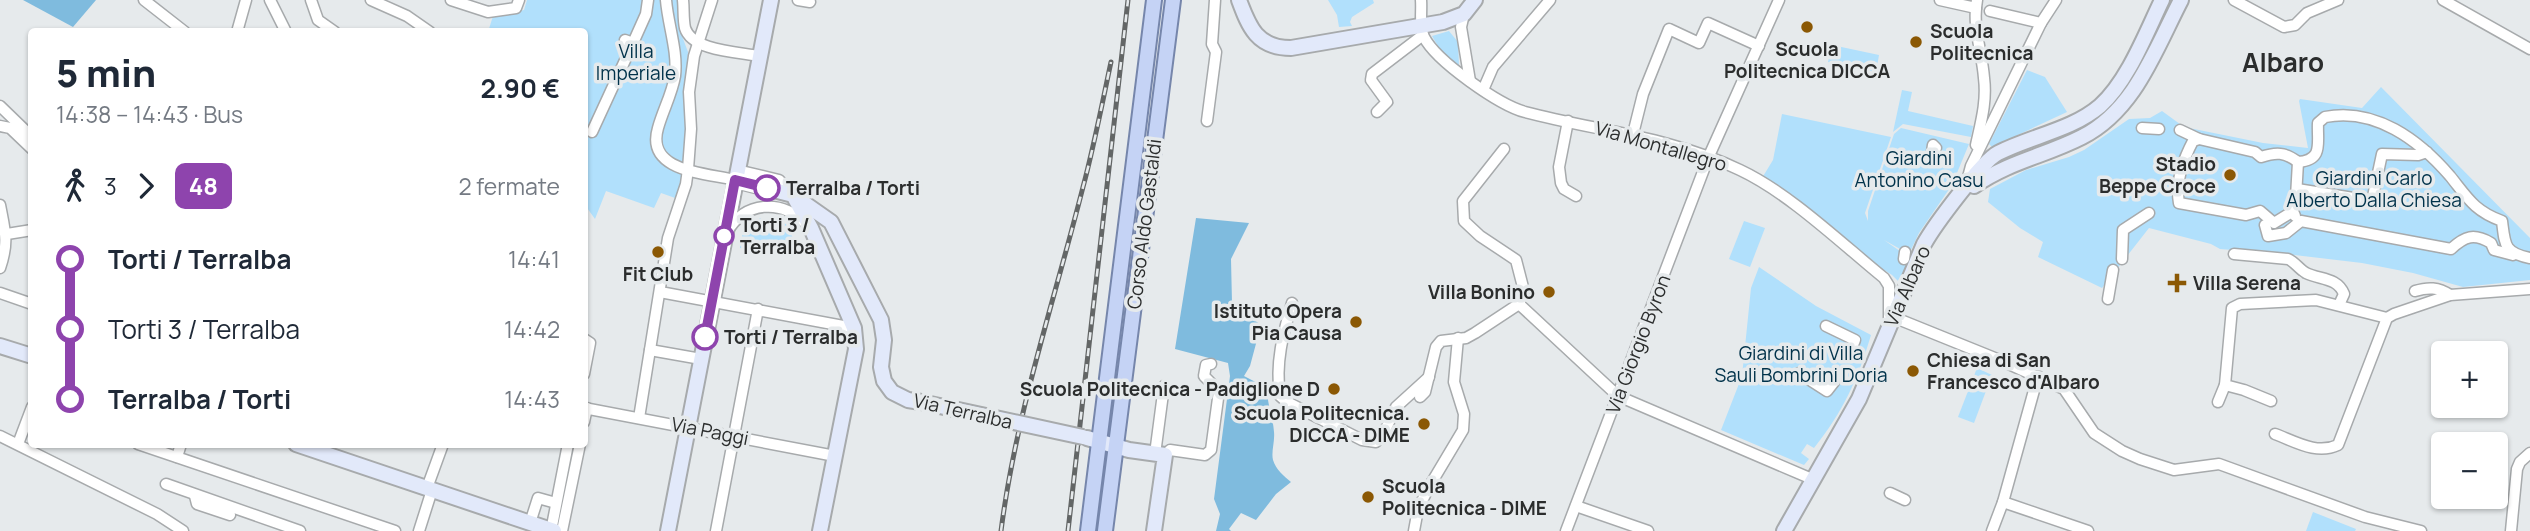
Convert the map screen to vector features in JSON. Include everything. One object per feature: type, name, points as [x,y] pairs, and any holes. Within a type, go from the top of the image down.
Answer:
[{"type":"main road","name":"Corso Aldo Gastaldi","points":[[1088,531],[1154,0]]},
{"type":"main road","name":"Corso Aldo Gastaldi","points":[[1105,531],[1173,0]]},
{"type":"street","points":[[144,0],[181,28]]},
{"type":"street","points":[[238,28],[246,0]]},
{"type":"street","points":[[270,0],[284,28]]},
{"type":"street","points":[[311,0],[318,20],[329,28]]},
{"type":"street","points":[[371,0],[407,16],[424,28]]},
{"type":"street","points":[[451,0],[488,12],[516,8],[519,0]]},
{"type":"street","points":[[592,132],[629,41],[646,14],[649,0]]},
{"type":"street","points":[[666,0],[675,72],[673,87],[655,140],[660,156],[665,161],[688,169],[736,175],[793,195],[811,228],[855,328],[856,349],[820,531]]},
{"type":"street","points":[[683,0],[685,26],[689,36],[698,44],[759,56]]},
{"type":"street","points":[[639,418],[668,238],[688,169],[691,129],[689,92],[698,44],[712,0]]},
{"type":"street","points":[[668,531],[771,0]]},
{"type":"street","points":[[798,0],[810,2]]},
{"type":"street","points":[[1207,121],[1216,52],[1212,44],[1215,0]]},
{"type":"street","points":[[1238,0],[1249,28],[1261,40],[1284,48],[1406,29],[1423,31]]},
{"type":"street","points":[[1421,0],[1423,31]]},
{"type":"street","points":[[1470,80],[1461,27],[1464,14],[1475,0]]},
{"type":"street","points":[[1483,90],[1493,67],[1550,0]]},
{"type":"street","name":"Via Giorgio Byron","points":[[1566,531],[1709,156],[1779,0]]},
{"type":"street","points":[[1940,0],[1977,4],[1976,29],[1985,92],[1977,154]]},
{"type":"street","name":"Via Albaro","points":[[1784,531],[1863,391],[1931,231],[1995,155],[2073,122],[2102,104],[2123,78],[2162,0]]},
{"type":"street","points":[[1961,194],[2005,167],[2079,139],[2114,116],[2136,85],[2181,0]]},
{"type":"street","points":[[2235,0],[2284,27],[2338,0]]},
{"type":"street","points":[[2304,17],[2317,0]]},
{"type":"street","points":[[2443,0],[2530,50]]},
{"type":"street","points":[[1961,194],[1977,154],[2052,2]]},
{"type":"street","points":[[1990,11],[2041,23]]},
{"type":"street","points":[[1377,113],[1387,102],[1371,80],[1372,74],[1423,31],[1464,14]]},
{"type":"street","points":[[1633,134],[1643,94],[1669,29],[1699,43],[1708,23],[1759,46]]},
{"type":"street","name":"Via Montallegro","points":[[1423,31],[1446,63],[1483,90],[1525,112],[1633,134],[1709,156],[1741,170],[1833,235],[1884,278],[1889,286],[1891,321]]},
{"type":"street","points":[[0,106],[28,133]]},
{"type":"street","points":[[2180,130],[2199,139],[2255,152],[2261,157],[2282,153],[2298,162],[2312,159],[2317,153],[2318,123],[2325,117],[2331,115],[2375,120],[2421,145],[2472,204],[2486,215],[2502,221],[2505,245],[2514,255]]},
{"type":"street","points":[[1568,121],[1559,175],[1564,189],[1576,195]]},
{"type":"street","points":[[0,127],[10,128],[28,145]]},
{"type":"street","points":[[2142,128],[2159,129]]},
{"type":"street","points":[[2199,139],[2193,141],[2183,161],[2177,191],[2179,203],[2246,215],[2260,211],[2274,223],[2292,212],[2297,189],[2298,162]]},
{"type":"street","points":[[1420,397],[1425,392],[1436,347],[1441,341],[1466,338],[1475,334],[1519,304],[1524,290],[1516,260],[1480,236],[1464,221],[1463,201],[1504,149]]},
{"type":"street","points":[[2297,189],[2372,201],[2382,154],[2418,155],[2427,152]]},
{"type":"street","name":"Via Terralba","points":[[793,195],[831,222],[881,320],[884,340],[881,367],[884,381],[892,392],[908,400],[1098,441]]},
{"type":"street","points":[[0,205],[7,234],[0,268]]},
{"type":"street","points":[[724,238],[747,211],[768,205],[797,215],[811,228]]},
{"type":"street","points":[[2292,212],[2301,220],[2451,249],[2463,237],[2471,236],[2491,243],[2494,250],[2530,258]]},
{"type":"street","points":[[2122,259],[2123,230],[2149,213]]},
{"type":"street","points":[[2265,225],[2268,236],[2286,233],[2301,220]]},
{"type":"street","points":[[7,234],[28,231]]},
{"type":"street","points":[[2234,254],[2288,259],[2304,272],[2329,279],[2339,286],[2344,294],[2339,305]]},
{"type":"street","points":[[2108,299],[2113,270]]},
{"type":"street","points":[[2415,291],[2432,288],[2450,295]]},
{"type":"street","points":[[2218,402],[2225,385],[2232,308],[2241,304],[2316,300],[2387,318],[2450,295],[2530,289]]},
{"type":"street","points":[[660,292],[855,328]]},
{"type":"street","points":[[0,293],[28,303]]},
{"type":"street","points":[[1292,303],[1277,373],[1280,396],[1287,402],[1362,440],[1376,442],[1383,435],[1396,407],[1430,376]]},
{"type":"street","points":[[1519,304],[1618,396],[1812,479]]},
{"type":"street","points":[[716,531],[758,309]]},
{"type":"street","points":[[2275,434],[2313,449],[2329,450],[2338,445],[2387,318]]},
{"type":"street","points":[[1891,321],[2038,376],[2064,389],[2094,433],[2140,459],[2175,470],[2219,464],[2364,517],[2421,531]]},
{"type":"street","points":[[1826,326],[1855,340],[1849,355]]},
{"type":"street","points":[[1414,531],[1418,509],[1464,430],[1464,414],[1454,382],[1458,338]]},
{"type":"street","points":[[0,346],[28,355]]},
{"type":"street","points":[[650,350],[701,359]]},
{"type":"street","points":[[1098,441],[1160,455],[1170,450],[1205,455],[1211,450],[1219,391],[1204,376],[1206,365],[1211,364]]},
{"type":"street","points":[[1798,373],[1827,391],[1834,382]]},
{"type":"street","points":[[1992,531],[2003,502],[2038,376]]},
{"type":"street","points":[[2225,385],[2271,401]]},
{"type":"street","points":[[1154,531],[1164,386]]},
{"type":"street","name":"Via Paggi","points":[[588,408],[835,456]]},
{"type":"street","points":[[18,444],[28,418]]},
{"type":"street","points":[[1,439],[18,444],[157,514],[183,531]]},
{"type":"street","points":[[150,448],[395,531]]},
{"type":"street","points":[[177,457],[180,448]]},
{"type":"street","points":[[308,448],[552,531],[567,448]]},
{"type":"street","points":[[419,531],[442,448]]},
{"type":"street","points":[[562,531],[579,448]]},
{"type":"street","points":[[2511,531],[2517,470],[2520,462],[2530,453]]},
{"type":"street","points":[[166,484],[300,531]]},
{"type":"street","points":[[1890,493],[1905,500]]},
{"type":"street","points":[[195,495],[197,505],[230,515]]},
{"type":"street","points":[[530,523],[538,498],[556,503]]},
{"type":"street","points":[[2003,502],[2088,531]]},
{"type":"street","points":[[1576,506],[1648,531]]},
{"type":"green space","name":"Villa Imperiale","points":[[527,0],[677,0],[679,28],[688,52],[684,93],[688,129],[685,168],[678,199],[661,193],[654,208],[606,191],[595,219],[588,209],[588,28],[489,28],[493,16],[524,10]]},
{"type":"green space","points":[[1328,0],[1373,0],[1374,3],[1352,17],[1352,26],[1339,27],[1337,15]]},
{"type":"green space","points":[[1449,31],[1458,42],[1459,66],[1442,53],[1432,36]]},
{"type":"green space","points":[[1832,45],[1879,55],[1876,72],[1828,62]]},
{"type":"green space","points":[[2027,70],[2045,77],[2067,112],[1992,147],[1989,144]]},
{"type":"green space","name":"Giardini Carlo Alberto Dalla Chiesa","points":[[2381,87],[2530,238],[2530,280],[2463,287],[2362,263],[2220,249],[2211,244],[2149,228],[2102,288],[2038,257],[2043,242],[2020,228],[1988,202],[1990,189],[2026,170],[2084,150],[2129,119],[2150,118],[2162,111],[2184,127],[2263,143],[2308,148],[2300,99],[2362,108]]},
{"type":"green space","points":[[1902,90],[1912,92],[1908,111],[1973,126],[1971,137],[1903,124],[1893,132]]},
{"type":"green space","name":"Giardini Antonino Casu","points":[[1782,114],[1891,137],[1865,213],[1868,221],[1868,211],[1894,134],[1901,128],[1969,144],[1952,185],[1919,233],[1909,254],[1884,240],[1910,258],[1900,283],[1864,257],[1837,230],[1762,178],[1773,160]]},
{"type":"green space","points":[[758,218],[779,220],[789,226],[795,256],[740,248],[746,226]]},
{"type":"green space","points":[[1744,221],[1765,228],[1750,267],[1729,259]]},
{"type":"green space","name":"Giardini di Villa Sauli Bombrini Doria","points":[[1759,267],[1816,306],[1871,335],[1855,381],[1841,408],[1814,448],[1807,444],[1801,453],[1809,459],[1804,465],[1721,430],[1742,376],[1751,288]]},
{"type":"green space","points":[[1977,368],[1992,375],[1974,423],[1958,417]]},
{"type":"green space","points":[[2313,512],[2356,529],[2306,531]]},
{"type":"shaded area","points":[[23,0],[96,0],[73,27]]},
{"type":"shaded area","points":[[1196,218],[1249,223],[1231,259],[1232,303],[1261,325],[1250,366],[1244,376],[1267,388],[1274,432],[1273,460],[1278,470],[1291,482],[1276,494],[1256,520],[1241,513],[1229,529],[1231,531],[1216,531],[1220,514],[1214,499],[1230,376],[1228,363],[1175,349]]},
{"type":"railway","points":[[1068,531],[1128,0]]},
{"type":"railway","points":[[1001,531],[1026,401],[1087,172],[1111,62]]},
{"type":"bus line","name":"48","points":[[705,337],[735,180],[767,188]]},
{"type":"place","name":"Scuola Politecnica DICCA","points":[[1807,27]]},
{"type":"place","name":"Scuola Politecnica","points":[[1916,42]]},
{"type":"place","name":"Stadio Beppe Croce","points":[[2230,175]]},
{"type":"place","name":"Terralba / Torti","points":[[767,188]]},
{"type":"place","name":"Torti 3 / Terralba","points":[[724,236]]},
{"type":"place","name":"Fit Club","points":[[658,252]]},
{"type":"place","name":"Villa Serena","points":[[2177,283]]},
{"type":"place","name":"Villa Bonino","points":[[1549,292]]},
{"type":"place","name":"Istituto Opera Pia Causa","points":[[1356,322]]},
{"type":"place","name":"Torti / Terralba","points":[[705,337]]},
{"type":"place","name":"Chiesa di San Francesco d'Albaro","points":[[1913,371]]},
{"type":"place","name":"Scuola Politecnica - Padiglione D","points":[[1334,389]]},
{"type":"place","name":"Scuola Politecnica. DICCA - DIME","points":[[1424,424]]},
{"type":"place","name":"Scuola Politecnica - DIME","points":[[1368,497]]},
{"type":"district","name":"Albaro","points":[[2283,62]]}]
